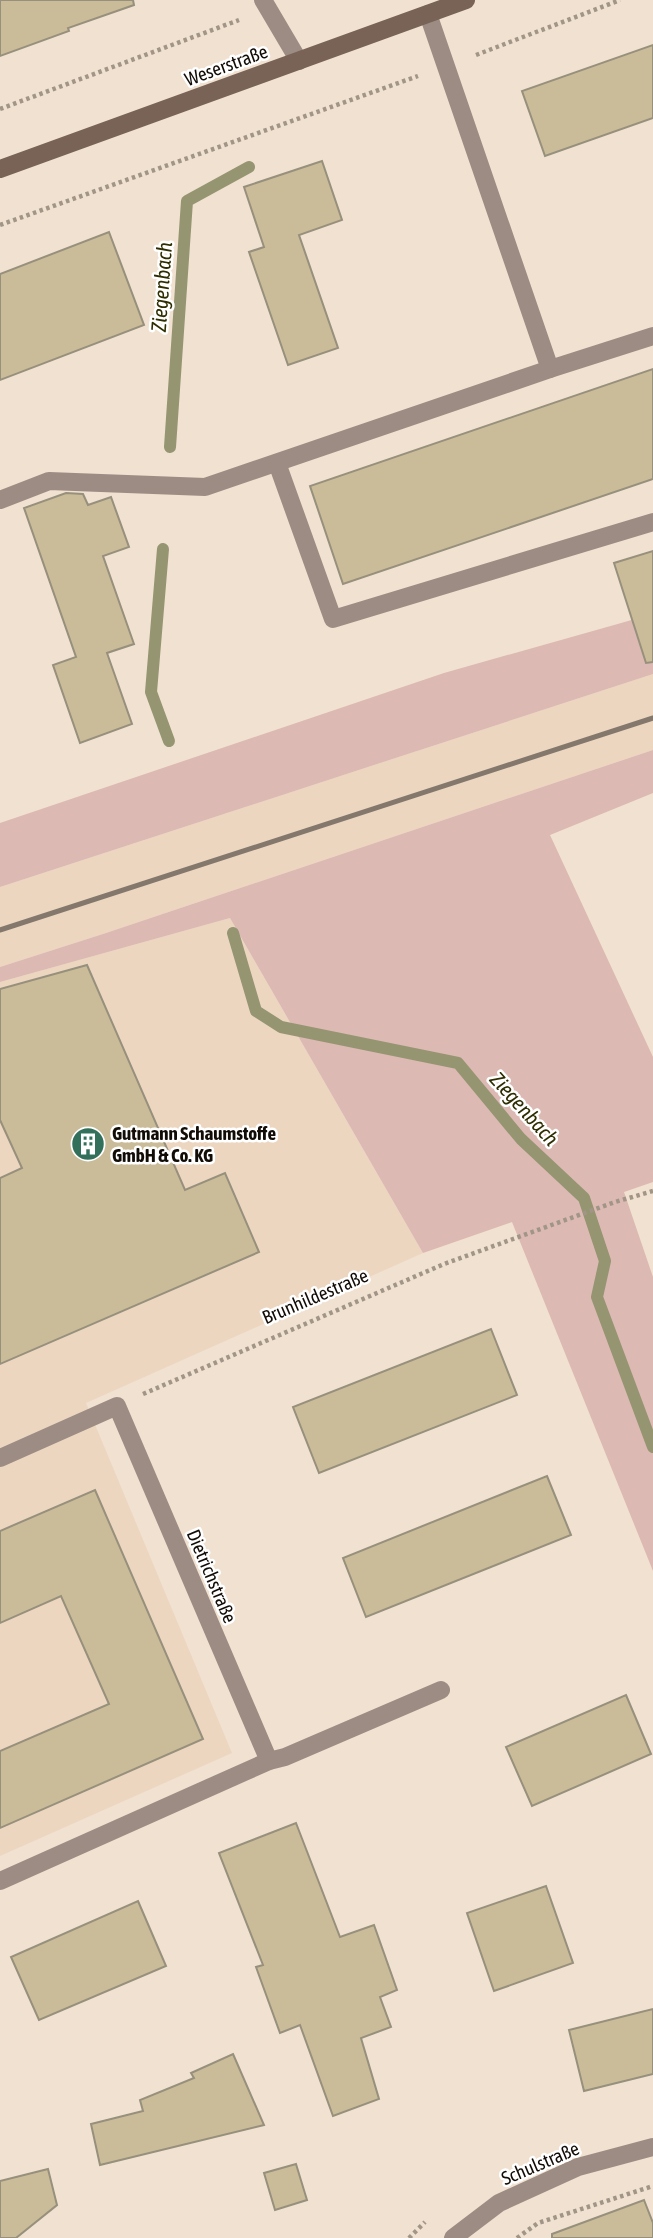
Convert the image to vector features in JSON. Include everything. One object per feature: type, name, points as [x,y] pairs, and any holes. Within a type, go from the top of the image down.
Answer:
[{"type":"street","name":"Weserstraße","points":[[0,169],[466,0]]},
{"type":"street","points":[[266,5],[299,61]]},
{"type":"street","points":[[428,14],[550,369]]},
{"type":"street","points":[[0,500],[50,481],[205,487],[653,336]]},
{"type":"street","points":[[276,463],[333,619],[653,522]]},
{"type":"street","points":[[0,1458],[117,1406]]},
{"type":"street","name":"Dietrichstraße","points":[[117,1406],[269,1762]]},
{"type":"street","points":[[0,1881],[269,1762],[441,1690]]},
{"type":"street","name":"Schulstraße","points":[[453,2238],[499,2203],[578,2167],[653,2147]]},
{"type":"path","points":[[0,225],[445,67],[620,0]]},
{"type":"path","points":[[0,109],[266,5]]},
{"type":"path","name":"Brunhildestraße","points":[[117,1406],[206,1365],[444,1264],[615,1202],[653,1191]]},
{"type":"path","points":[[517,2238],[538,2223],[653,2186]]},
{"type":"shaded area","points":[[653,614],[653,674],[0,887],[0,823],[444,673]]},
{"type":"shaded area","points":[[653,674],[653,750],[0,967],[0,887]]},
{"type":"shaded area","points":[[653,750],[653,793],[550,835],[653,1057],[653,1182],[624,1192],[653,1277],[653,1571],[512,1222],[423,1253],[230,918],[0,982],[0,967]]},
{"type":"shaded area","points":[[230,918],[423,1253],[86,1403],[232,1753],[0,1856],[0,982]]},
{"type":"building","points":[[0,0],[133,0],[134,5],[0,56]]},
{"type":"building","points":[[653,45],[653,118],[545,156],[522,91]]},
{"type":"building","points":[[322,161],[342,220],[299,235],[338,348],[288,365],[249,252],[264,247],[244,187]]},
{"type":"building","points":[[109,232],[144,325],[0,380],[0,274]]},
{"type":"building","points":[[653,369],[653,479],[343,584],[310,486]]},
{"type":"building","points":[[66,493],[83,494],[88,505],[111,497],[129,547],[103,556],[134,644],[107,653],[132,724],[80,743],[53,665],[76,657],[24,508]]},
{"type":"building","points":[[653,551],[653,662],[646,663],[614,563]]},
{"type":"building","name":"Gutmann Schaumstoffe GmbH & Co. KG","points":[[87,965],[185,1190],[225,1173],[259,1252],[0,1364],[0,1178],[22,1168],[0,1120],[0,989]]},
{"type":"building","points":[[491,1329],[517,1395],[319,1473],[293,1407]]},
{"type":"building","points":[[547,1476],[571,1535],[366,1617],[343,1558]]},
{"type":"building","points":[[95,1490],[203,1739],[0,1828],[0,1751],[109,1704],[61,1596],[0,1623],[0,1531]]},
{"type":"building","points":[[626,1695],[651,1754],[532,1806],[506,1747]]},
{"type":"building","points":[[296,1823],[340,1937],[374,1925],[397,1990],[380,1997],[391,2027],[361,2038],[379,2099],[333,2116],[300,2025],[280,2033],[256,1967],[263,1965],[219,1853]]},
{"type":"building","points":[[546,1886],[573,1963],[494,1991],[467,1913]]},
{"type":"building","points":[[138,1901],[166,1966],[39,2020],[11,1957]]},
{"type":"building","points":[[653,2009],[653,2074],[584,2091],[569,2030]]},
{"type":"building","points":[[233,2054],[264,2125],[100,2165],[91,2124],[143,2111],[140,2100],[194,2078],[191,2073]]},
{"type":"building","points":[[296,2164],[307,2200],[275,2210],[264,2173]]},
{"type":"building","points":[[48,2169],[57,2205],[16,2238],[0,2238],[0,2181]]},
{"type":"building","points":[[644,2200],[653,2223],[653,2238],[552,2238],[552,2234]]},
{"type":"waterway","name":"Ziegenbach","points":[[170,447],[187,201],[249,167]]},
{"type":"waterway","name":"Ziegenbach","points":[[163,549],[151,692],[169,741]]},
{"type":"waterway","name":"Ziegenbach","points":[[233,933],[256,1011],[281,1027],[458,1063],[521,1139],[584,1198],[605,1261],[597,1297],[653,1447]]},
{"type":"railway","points":[[0,930],[653,718]]},
{"type":"place","name":"Gutmann Schaumstoffe GmbH & Co. KG","points":[[88,1144]]}]
